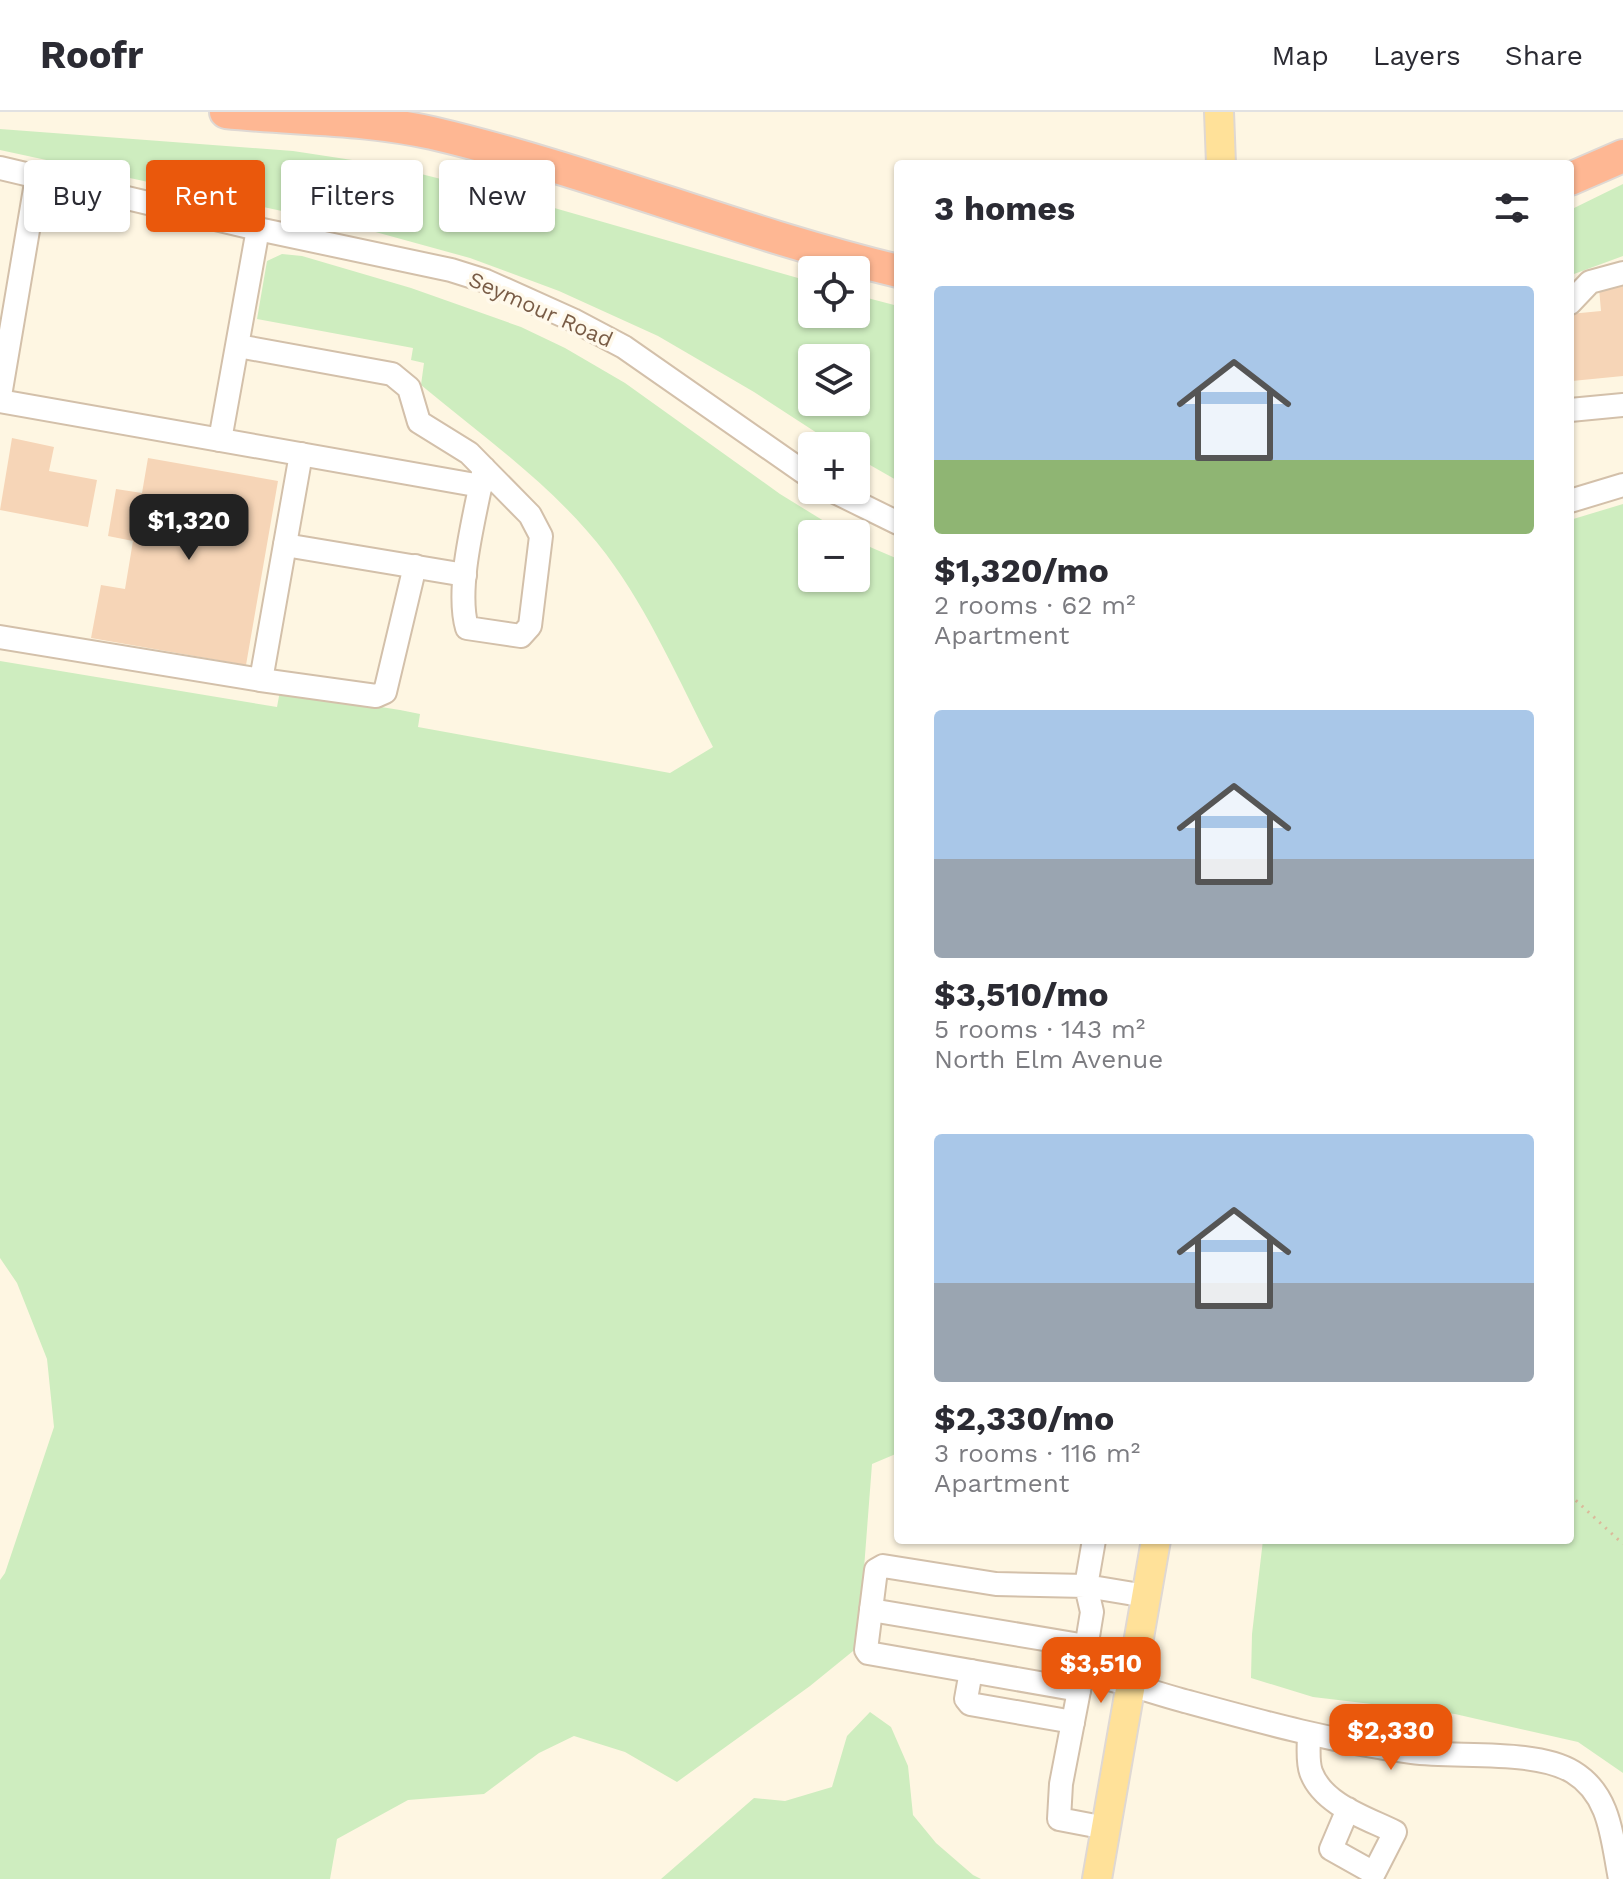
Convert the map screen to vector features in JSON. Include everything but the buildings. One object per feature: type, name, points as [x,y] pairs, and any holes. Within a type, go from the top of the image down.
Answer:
[{"type":"highway","points":[[226,112],[375,124],[429,132],[560,169],[808,248],[894,270]]},
{"type":"highway","points":[[1574,177],[1623,156]]},
{"type":"main road","points":[[1219,112],[1221,160]]},
{"type":"main road","points":[[1097,1879],[1155,1544]]},
{"type":"street","name":"Seymour Road","points":[[0,168],[24,174]]},
{"type":"street","name":"Seymour Road","points":[[265,230],[451,270],[520,296],[624,347],[798,468]]},
{"type":"street","points":[[28,232],[0,399],[301,454],[482,477]]},
{"type":"street","points":[[220,440],[257,232]]},
{"type":"street","points":[[1574,299],[1590,282],[1623,273]]},
{"type":"street","points":[[238,346],[392,374],[409,388],[419,422],[469,453],[482,477],[530,515],[541,536],[530,626],[521,636],[467,628],[464,616],[465,575],[482,477]]},
{"type":"street","points":[[1574,410],[1623,405]]},
{"type":"street","points":[[261,680],[301,454]]},
{"type":"street","points":[[1574,500],[1623,485]]},
{"type":"street","points":[[859,504],[894,521]]},
{"type":"street","points":[[285,545],[465,575]]},
{"type":"street","points":[[0,637],[376,696],[385,692],[415,566]]},
{"type":"street","points":[[1093,1544],[1086,1586],[1092,1612],[1061,1784],[1059,1819],[1106,1828]]},
{"type":"street","points":[[1146,1596],[1086,1586],[996,1584],[883,1566],[876,1570],[866,1650],[868,1653],[971,1671],[1131,1685],[1309,1734],[1416,1753],[1532,1758],[1570,1770],[1587,1781],[1599,1797],[1608,1818],[1620,1879]]},
{"type":"street","points":[[871,1610],[1086,1646]]},
{"type":"street","points":[[971,1671],[966,1699],[970,1704],[1073,1722]]},
{"type":"street","points":[[1309,1734],[1311,1772],[1330,1800],[1348,1809]]},
{"type":"path","points":[[1574,1499],[1623,1544]]},
{"type":"green space","points":[[0,129],[293,151],[352,160],[281,160],[281,211],[265,207],[265,160],[146,160],[146,182],[130,178],[130,160],[46,160],[0,150]]},
{"type":"green space","points":[[423,174],[439,178],[439,232],[555,232],[555,208],[798,278],[798,328],[870,328],[870,299],[894,305],[894,479],[870,465],[870,432],[815,432],[658,336],[559,291],[470,258],[376,232],[423,232]]},
{"type":"green space","points":[[1623,184],[1623,256],[1574,274],[1574,208]]},
{"type":"green space","points":[[282,254],[302,256],[411,288],[521,327],[625,383],[780,494],[822,520],[798,520],[798,592],[870,592],[870,547],[894,557],[894,1455],[872,1464],[858,1647],[810,1686],[677,1782],[625,1752],[574,1736],[539,1753],[484,1794],[408,1800],[337,1839],[330,1879],[0,1879],[0,1580],[54,1427],[47,1359],[17,1283],[0,1258],[0,661],[277,707],[280,691],[400,710],[420,714],[418,727],[670,773],[713,747],[650,624],[606,554],[542,485],[421,385],[424,363],[411,360],[413,348],[257,319],[267,261]]},
{"type":"green space","points":[[1623,504],[1623,1773],[1578,1742],[1455,1714],[1313,1697],[1251,1678],[1252,1634],[1263,1544],[1574,1544],[1574,519]]},
{"type":"green space","points":[[870,1712],[891,1727],[908,1766],[913,1815],[936,1843],[981,1879],[661,1879],[754,1798],[785,1801],[832,1787],[847,1736]]}]
